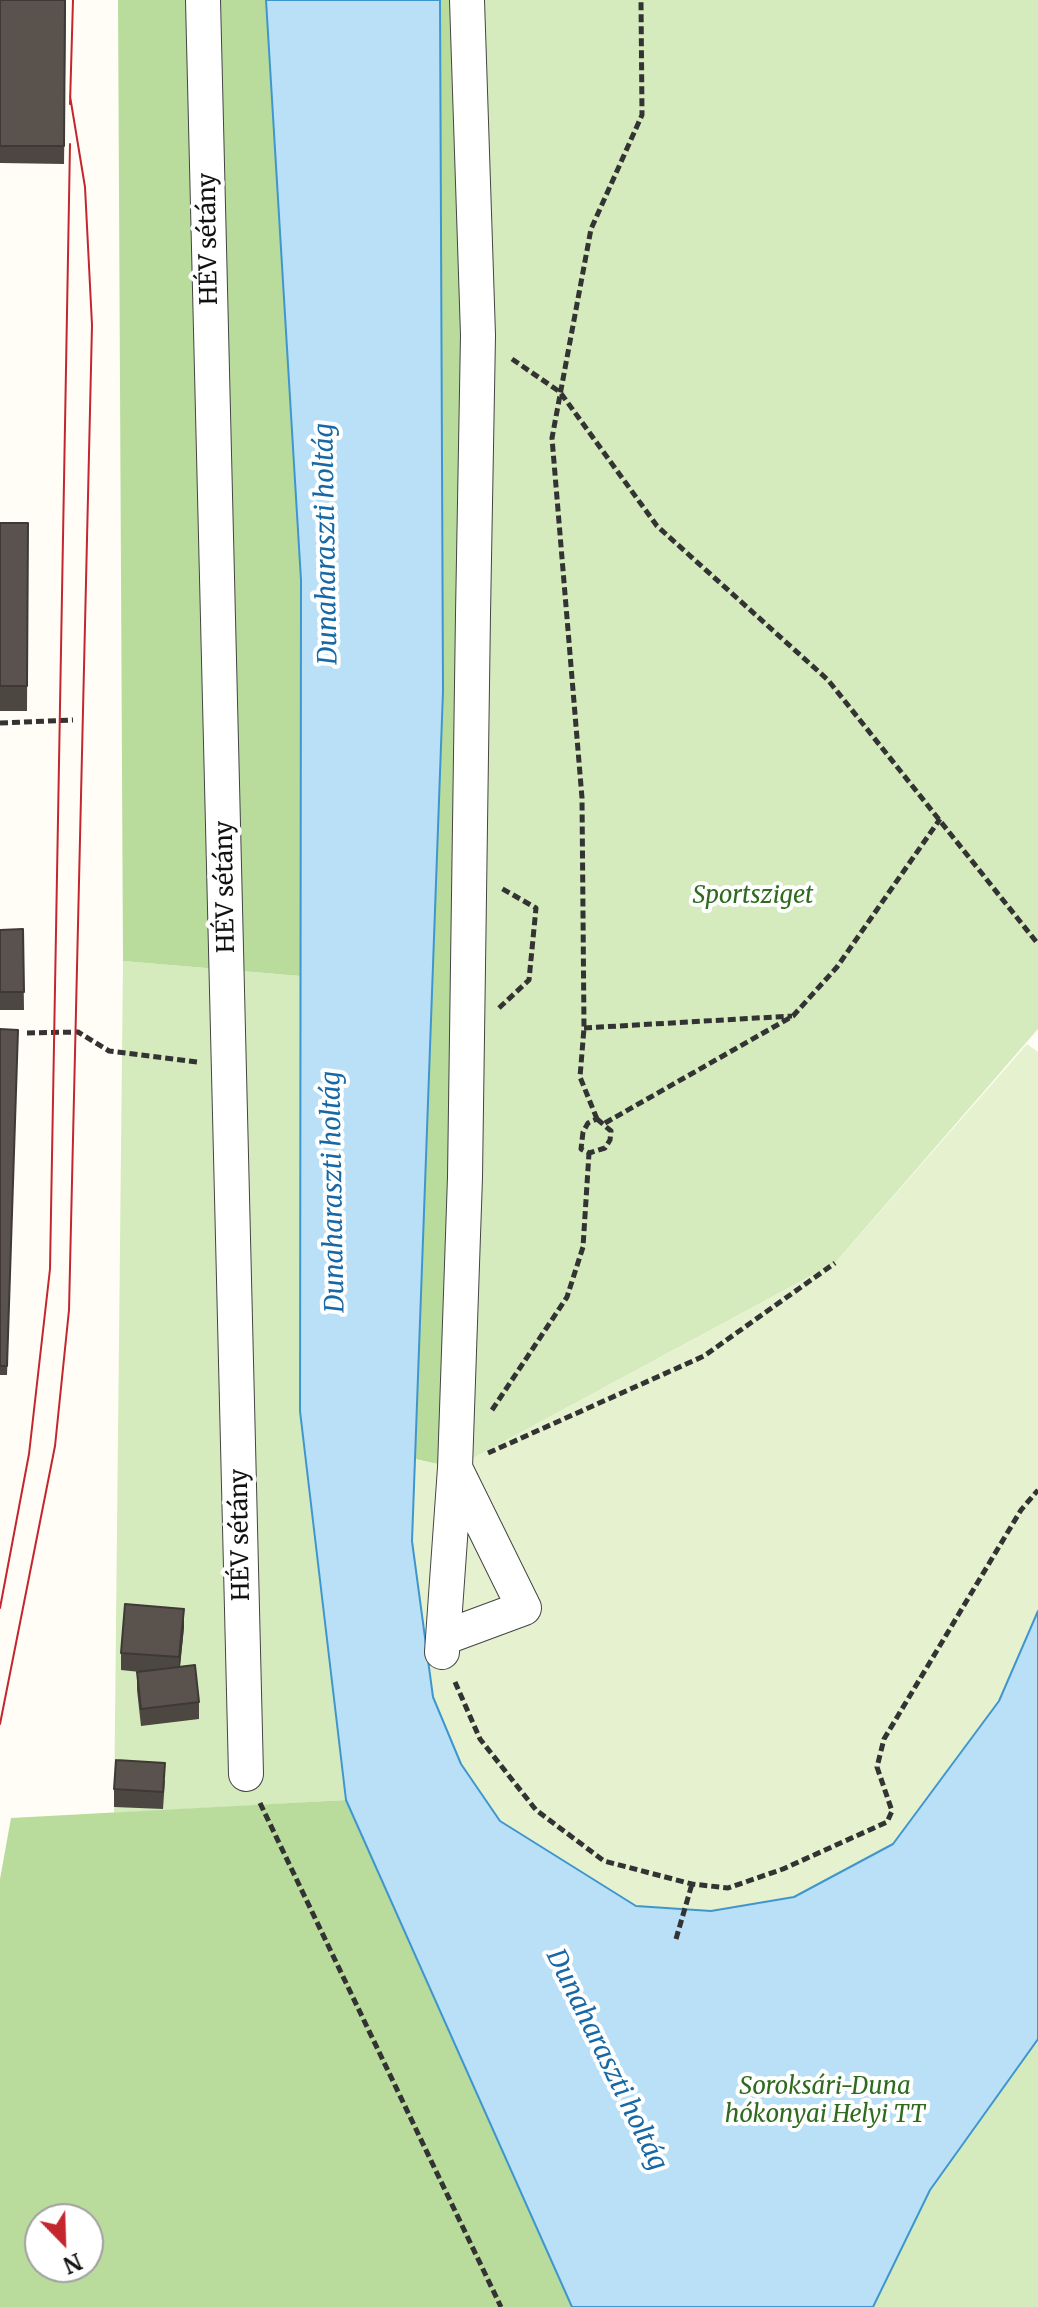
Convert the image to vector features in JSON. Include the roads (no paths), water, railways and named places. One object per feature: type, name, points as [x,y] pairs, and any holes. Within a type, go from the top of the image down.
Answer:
[{"type":"street","name":"HÉV sétány","points":[[203,0],[246,1774]]},
{"type":"street","points":[[455,1468],[524,1608],[442,1645],[455,1468],[467,1012],[478,335],[467,0]]},
{"type":"water","name":"Soroksári-Duna hókonyai Helyi TT","points":[[266,0],[440,0],[443,691],[412,1541],[433,1697],[461,1764],[500,1821],[636,1906],[711,1911],[794,1897],[893,1844],[999,1701],[1038,1611],[1038,2039],[930,2190],[873,2307],[572,2307],[346,1800],[300,1411],[301,580]]},
{"type":"tram line","points":[[70,104],[73,0]]},
{"type":"tram line","points":[[0,1724],[55,1446],[69,1310],[92,325],[85,187],[70,96]]},
{"type":"tram line","points":[[0,1608],[29,1454],[50,1269],[70,144]]},
{"type":"water label","name":"Dunaharaszti holtág","points":[[327,544]]},
{"type":"water label","name":"Dunaharaszti holtág","points":[[334,1192]]},
{"type":"water label","name":"Dunaharaszti holtág","points":[[606,2060]]},
{"type":"park label","name":"Sportsziget","points":[[753,896]]}]
